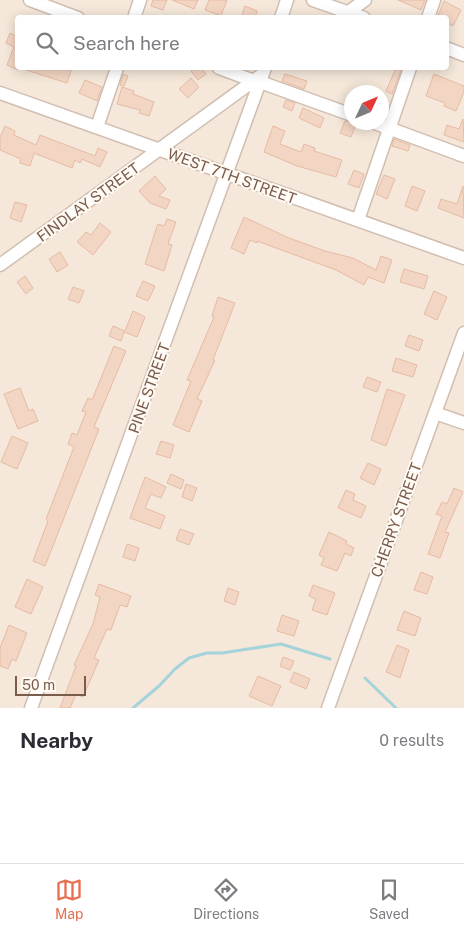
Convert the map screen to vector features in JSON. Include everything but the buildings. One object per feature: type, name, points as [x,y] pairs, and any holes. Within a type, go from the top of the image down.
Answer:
[{"type":"street","points":[[30,0],[70,15]]},
{"type":"street","points":[[135,15],[140,0]]},
{"type":"street","points":[[283,15],[287,0]]},
{"type":"street","points":[[313,0],[344,15],[365,0]]},
{"type":"street","points":[[429,15],[434,0]]},
{"type":"street","points":[[449,49],[464,54]]},
{"type":"street","points":[[97,127],[116,70]]},
{"type":"street","points":[[233,70],[262,74],[344,111]]},
{"type":"street","points":[[409,70],[389,129],[464,156]]},
{"type":"street","name":"FINDLAY STREET","points":[[0,265],[262,74]]},
{"type":"street","name":"PINE STREET","points":[[31,708],[262,74]]},
{"type":"street","name":"WEST 7TH STREET","points":[[0,93],[464,258]]},
{"type":"street","points":[[358,220],[389,130]]},
{"type":"street","name":"CHERRY STREET","points":[[328,708],[464,333]]},
{"type":"street","points":[[435,413],[464,423]]},
{"type":"shaded area","points":[[0,0],[464,0],[464,708],[0,708]]},
{"type":"waterway","points":[[133,708],[189,658],[207,653],[222,653],[281,644],[330,659]]},
{"type":"waterway","points":[[365,678],[396,708]]}]
